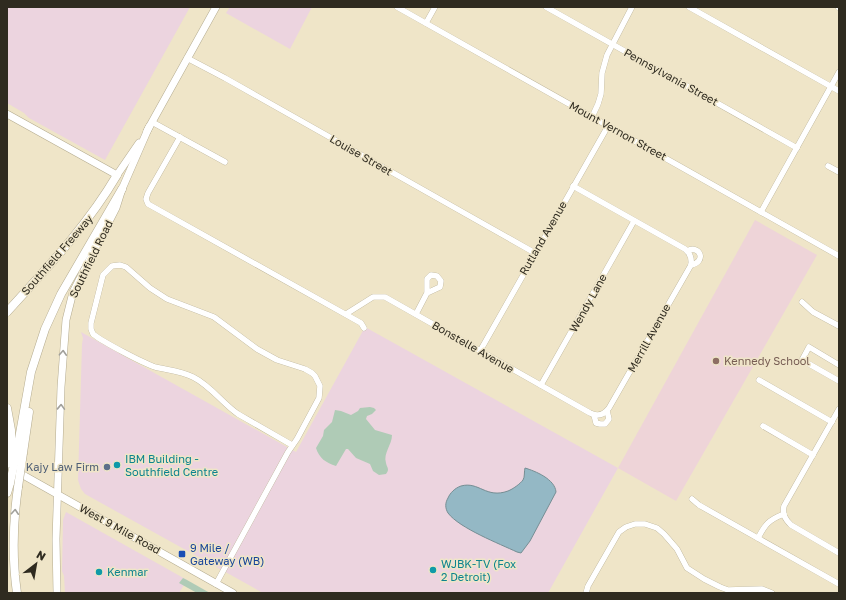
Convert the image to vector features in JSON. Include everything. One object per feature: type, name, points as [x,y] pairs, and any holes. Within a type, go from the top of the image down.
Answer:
[{"type":"highway","name":"Southfield Freeway","points":[[7,312],[79,232],[104,197],[117,175]]},
{"type":"highway","points":[[7,493],[8,480],[17,450],[35,374],[35,361],[45,329],[54,307],[122,189]]},
{"type":"highway","points":[[7,408],[11,430],[17,450],[18,487],[14,532],[15,578],[17,593]]},
{"type":"main road","name":"Southfield Road","points":[[117,175],[150,125],[216,7]]},
{"type":"main road","points":[[7,114],[117,175]]},
{"type":"main road","name":"Southfield Road","points":[[57,593],[56,569],[58,494],[62,376],[66,320],[73,292],[116,208],[122,189],[150,125]]},
{"type":"main road","name":"West 9 Mile Road","points":[[7,466],[232,593]]},
{"type":"street","name":"Mount Vernon Street","points":[[397,7],[839,256]]},
{"type":"street","points":[[426,23],[435,7]]},
{"type":"street","name":"Pennsylvania Street","points":[[546,7],[797,148]]},
{"type":"street","points":[[592,117],[601,94],[603,67],[612,44],[632,7]]},
{"type":"street","points":[[689,7],[839,91]]},
{"type":"street","name":"Louise Street","points":[[187,58],[535,253]]},
{"type":"street","points":[[761,212],[839,72]]},
{"type":"street","points":[[150,125],[180,137],[225,162]]},
{"type":"street","name":"Rutland Avenue","points":[[480,351],[608,126]]},
{"type":"street","points":[[180,137],[146,199],[148,204],[346,314],[361,323],[364,328]]},
{"type":"street","points":[[828,166],[839,172]]},
{"type":"street","points":[[573,186],[687,251],[694,249],[699,252],[700,257],[698,262],[690,265]]},
{"type":"street","name":"Wendy Lane","points":[[541,385],[634,221]]},
{"type":"street","name":"Merrill Avenue","points":[[601,415],[607,410],[690,265],[691,257],[687,251]]},
{"type":"street","points":[[216,584],[319,398],[320,386],[314,374],[278,360],[257,349],[214,317],[167,299],[150,288],[123,266],[115,265],[105,271],[91,323],[93,334],[150,365],[180,372],[195,378],[205,385],[229,408],[292,445]]},
{"type":"street","points":[[416,314],[427,293]]},
{"type":"street","name":"Bonstelle Avenue","points":[[346,314],[376,296],[389,299],[594,415],[601,415]]},
{"type":"street","points":[[802,302],[813,312],[839,326]]},
{"type":"street","points":[[839,365],[809,347],[802,360],[839,381]]},
{"type":"street","points":[[759,380],[832,422]]},
{"type":"street","points":[[839,409],[783,510],[786,520],[791,525],[839,553]]},
{"type":"street","points":[[594,415],[596,423],[604,424],[609,419],[607,410]]},
{"type":"street","points":[[763,426],[813,455]]},
{"type":"street","points":[[692,499],[699,505],[839,584]]},
{"type":"street","points":[[758,538],[766,524],[784,514]]},
{"type":"street","points":[[586,593],[588,586],[619,532],[626,527],[635,524],[645,524],[657,528],[664,534],[678,548],[688,568],[711,583],[728,590],[762,589],[772,593]]},
{"type":"shaded area","points":[[7,7],[190,7],[105,160],[29,118],[24,113],[7,103]]},
{"type":"shaded area","points":[[230,7],[312,7],[290,49],[226,13]]},
{"type":"shaded area","name":"Kennedy School","points":[[755,220],[817,255],[676,501],[618,468]]},
{"type":"shaded area","points":[[365,327],[618,468],[548,593],[263,593],[85,494],[81,489],[78,480],[83,338],[81,332],[296,452]]},
{"type":"shaded area","points":[[66,512],[187,580],[179,593],[65,593],[64,576],[62,571],[63,520]]},
{"type":"green space","points":[[370,407],[376,410],[367,416],[366,419],[375,430],[392,435],[385,459],[388,470],[386,474],[379,475],[373,471],[370,464],[356,458],[348,449],[346,449],[336,466],[323,460],[316,448],[323,436],[324,430],[332,422],[335,410],[351,415],[360,408]]},
{"type":"green space","points":[[183,578],[210,593],[197,593],[179,583]]},
{"type":"water","points":[[525,468],[539,473],[548,479],[555,487],[556,492],[530,541],[521,553],[470,530],[453,519],[448,513],[446,502],[450,494],[457,488],[467,485],[494,493],[508,491],[523,480]]},
{"type":"place","name":"Kennedy School","points":[[716,361]]},
{"type":"place","name":"IBM Building - Southfield Centre","points":[[117,465]]},
{"type":"place","name":"Kajy Law Firm","points":[[107,467]]},
{"type":"place","name":"9 Mile / Gateway (WB)","points":[[182,554]]},
{"type":"place","name":"WJBK-TV (Fox 2 Detroit)","points":[[433,570]]},
{"type":"place","name":"Kenmar","points":[[99,572]]}]
